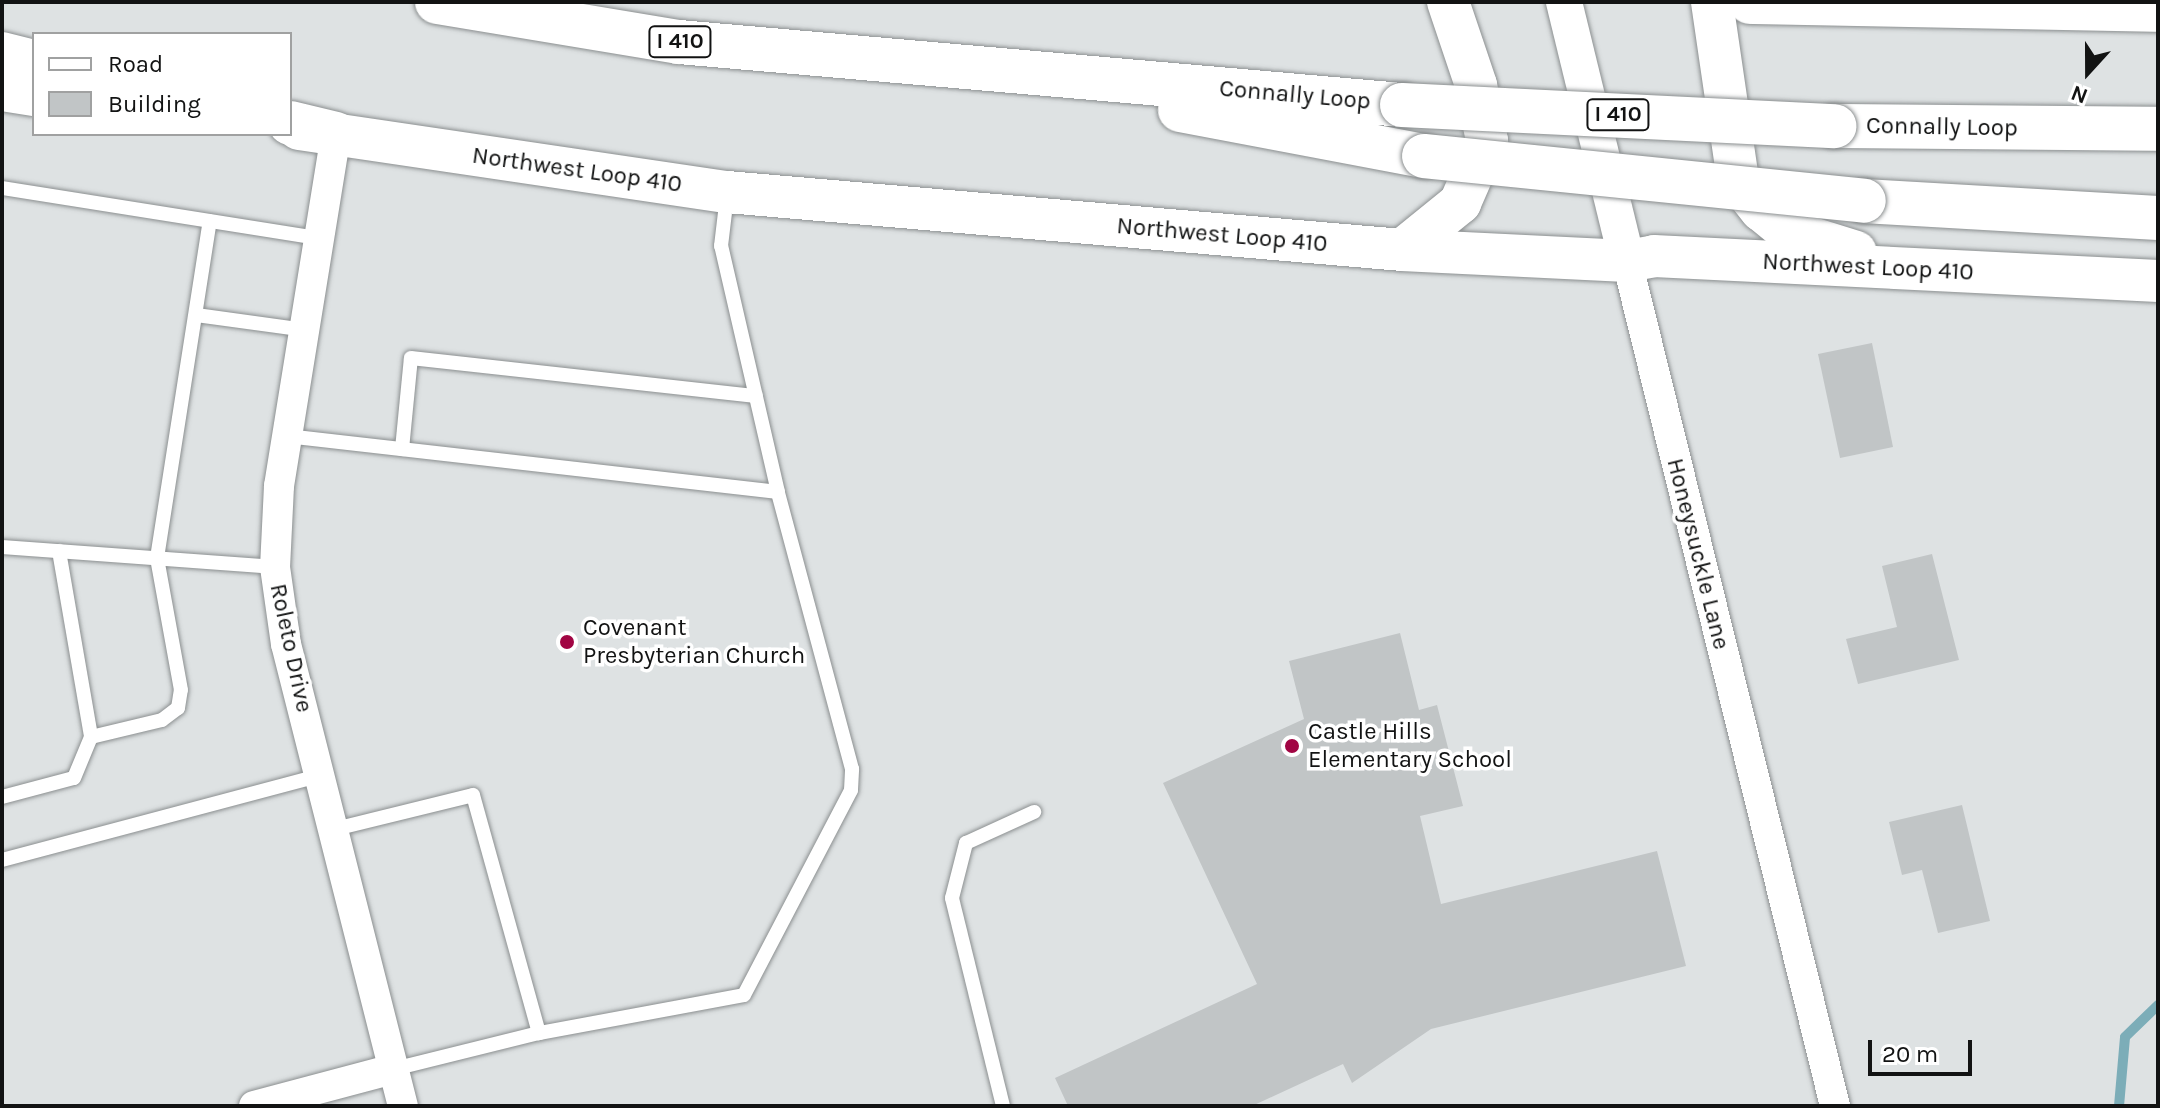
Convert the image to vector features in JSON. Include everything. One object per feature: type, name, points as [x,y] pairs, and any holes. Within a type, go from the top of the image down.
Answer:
[{"type":"highway","name":"Connally Loop","points":[[437,2],[679,42],[1402,105],[1834,126],[2158,129]]},
{"type":"highway","points":[[1750,2],[2158,10]]},
{"type":"highway","points":[[2,54],[32,62]]},
{"type":"highway","points":[[926,62],[1424,156],[1864,201],[2158,218]]},
{"type":"highway","points":[[292,126],[336,134]]},
{"type":"main road","points":[[1402,250],[1460,203],[1487,141],[1476,85],[1448,2]]},
{"type":"main road","points":[[1712,2],[1738,181],[1761,210],[1786,230],[1911,269]]},
{"type":"main road","points":[[2,90],[32,95]]},
{"type":"main road","name":"Northwest Loop 410","points":[[336,134],[727,192],[1402,250],[1627,261],[1654,256],[2158,281]]},
{"type":"street","name":"Honeysuckle Lane","points":[[1564,2],[1835,1106]]},
{"type":"street","name":"Roleto Drive","points":[[336,134],[287,436],[275,567],[286,644],[322,775],[403,1106]]},
{"type":"street","points":[[254,1106],[393,1069]]},
{"type":"lane","points":[[2,188],[319,238]]},
{"type":"lane","points":[[393,1069],[539,1033],[744,995],[851,790],[852,769],[778,492],[721,246],[727,192]]},
{"type":"lane","points":[[91,737],[162,720],[178,708],[181,690],[157,558],[210,221]]},
{"type":"lane","points":[[196,315],[305,330]]},
{"type":"lane","points":[[402,449],[411,358],[756,396]]},
{"type":"lane","points":[[287,436],[778,492]]},
{"type":"lane","points":[[2,547],[275,567]]},
{"type":"lane","points":[[3,792],[74,778],[91,737],[59,551]]},
{"type":"lane","points":[[2,860],[322,775]]},
{"type":"lane","points":[[335,829],[473,795],[539,1033]]},
{"type":"lane","points":[[1003,1106],[952,898],[966,843],[1034,812]]},
{"type":"building","points":[[1872,343],[1893,447],[1840,458],[1818,354]]},
{"type":"building","points":[[1932,554],[1959,660],[1858,684],[1846,639],[1897,627],[1882,566]]},
{"type":"building","points":[[1400,633],[1419,710],[1437,705],[1463,806],[1420,816],[1441,904],[1657,851],[1686,966],[1431,1029],[1352,1083],[1343,1064],[1252,1106],[1068,1106],[1055,1078],[1257,984],[1163,783],[1304,719],[1289,661]]},
{"type":"building","points":[[1962,805],[1990,921],[1938,933],[1922,870],[1902,875],[1889,822]]},
{"type":"waterway","points":[[2119,1106],[2125,1037],[2158,1005]]},
{"type":"place","name":"Covenant Presbyterian Church","points":[[567,642]]},
{"type":"place","name":"Castle Hills Elementary School","points":[[1292,746]]}]
